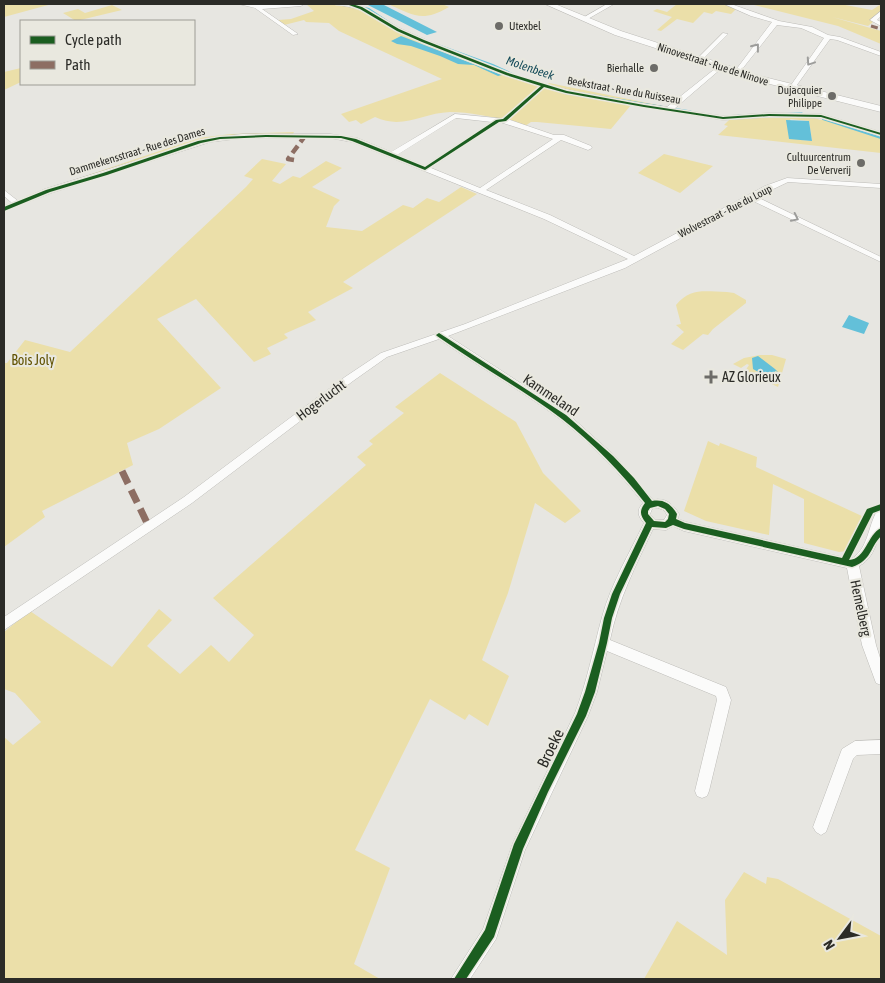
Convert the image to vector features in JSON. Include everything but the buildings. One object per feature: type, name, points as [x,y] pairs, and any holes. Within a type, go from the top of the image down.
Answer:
[{"type":"main road","name":"Ninovestraat - Rue de Ninove","points":[[549,4],[618,33],[699,60],[792,88],[881,109]]},
{"type":"street","points":[[242,4],[257,7],[301,4]]},
{"type":"street","name":"Beekstraat - Rue du Ruisseau","points":[[338,4],[347,4],[369,12],[407,35],[515,76],[566,92],[728,118],[769,115],[821,116],[881,134]]},
{"type":"street","points":[[584,19],[610,4]]},
{"type":"street","points":[[728,4],[776,23],[818,31],[828,37],[838,38],[881,54]]},
{"type":"street","points":[[257,7],[261,13],[277,20],[294,34]]},
{"type":"street","points":[[881,13],[873,20],[881,24]]},
{"type":"street","points":[[737,72],[776,23]]},
{"type":"street","points":[[699,60],[725,34]]},
{"type":"street","points":[[792,88],[828,37]]},
{"type":"street","points":[[669,109],[720,66]]},
{"type":"street","points":[[391,155],[455,116],[502,120],[553,137],[563,135],[588,148]]},
{"type":"street","points":[[425,168],[502,120]]},
{"type":"street","points":[[480,191],[563,135]]},
{"type":"street","name":"Dammekensstraat - Rue des Dames","points":[[4,209],[53,189],[115,171],[182,148],[220,138],[243,136],[336,136],[354,140],[547,217],[634,259]]},
{"type":"street","name":"Wolvestraat - Rue du Loup","points":[[634,259],[778,184],[792,180],[881,186]]},
{"type":"street","points":[[4,192],[16,203]]},
{"type":"street","points":[[751,197],[881,260]]},
{"type":"street","name":"Hogerlucht","points":[[4,624],[188,500],[376,360],[413,344],[615,269],[634,259]]},
{"type":"street","name":"Kammeland","points":[[440,335],[563,417],[609,457],[650,504]]},
{"type":"street","points":[[650,504],[659,503],[668,507],[673,514],[672,521],[668,524],[660,526],[650,522]]},
{"type":"street","name":"Broeke","points":[[460,979],[490,933],[518,848],[581,716],[604,643],[608,618],[616,594],[650,522],[644,513],[645,508],[650,504]]},
{"type":"street","points":[[672,521],[684,526],[848,563],[860,561],[866,555],[877,535],[873,529],[881,514]]},
{"type":"street","name":"Hemelberg","points":[[848,563],[869,645],[881,679]]},
{"type":"street","points":[[604,643],[722,692],[724,700],[702,790]]},
{"type":"street","points":[[821,827],[847,754],[855,748],[881,748]]},
{"type":"green space","points":[[4,4],[52,4],[4,17]]},
{"type":"green space","points":[[306,4],[349,5],[365,11],[405,35],[545,86],[549,83],[663,106],[661,110],[631,105],[611,129],[537,122],[531,122],[525,126],[497,118],[459,112],[440,113],[395,122],[375,117],[361,124],[356,120],[349,122],[341,114],[442,79],[339,31],[329,23],[306,22],[304,20],[284,25],[278,20],[291,19],[314,11]]},
{"type":"green space","points":[[388,4],[442,4],[449,7],[431,15],[418,16]]},
{"type":"green space","points":[[677,4],[725,4],[736,9],[731,14],[716,11],[712,14],[704,12],[693,23],[677,19],[661,31],[657,30],[672,17],[653,11],[657,9],[667,12]]},
{"type":"green space","points":[[750,4],[840,4],[872,10],[881,4],[881,11],[871,19],[873,22],[868,26],[832,17],[881,31],[881,44],[838,26]]},
{"type":"green space","points":[[112,5],[122,10],[80,20],[74,20],[63,13],[78,9],[85,13]]},
{"type":"green space","points":[[20,68],[20,82],[4,90],[4,72]]},
{"type":"green space","points":[[811,117],[821,120],[824,118],[881,136],[881,153],[718,135],[728,126],[724,125],[730,119]],"holes":[[[790,119],[809,121],[812,141],[801,140]]]},
{"type":"green space","points":[[294,132],[293,134],[220,137],[23,197],[198,138],[231,134]]},
{"type":"green space","points":[[664,154],[713,166],[680,193],[638,173]]},
{"type":"green space","name":"Bois Joly","points":[[262,159],[286,164],[272,181],[280,184],[293,176],[300,178],[326,161],[342,168],[312,187],[340,200],[334,206],[326,227],[362,231],[403,205],[413,208],[427,198],[439,202],[461,187],[477,194],[343,282],[353,288],[308,312],[316,320],[284,334],[288,338],[267,348],[271,354],[254,362],[196,299],[157,319],[221,388],[159,429],[127,443],[133,465],[42,511],[45,517],[4,547],[4,363],[7,363],[25,340],[70,352],[246,187],[253,179],[244,176]]},
{"type":"green space","points":[[705,291],[734,293],[746,300],[746,303],[708,335],[703,334],[683,350],[671,344],[684,332],[676,325],[681,324],[676,305],[682,299],[687,295]]},
{"type":"green space","points":[[772,355],[786,359],[778,387],[745,371],[749,365],[747,364],[741,368],[733,364],[744,358]]},
{"type":"green space","points":[[440,373],[516,422],[543,473],[581,511],[565,523],[535,503],[508,593],[482,660],[509,676],[488,726],[469,714],[465,720],[430,699],[355,850],[390,868],[354,964],[380,979],[4,979],[4,737],[13,745],[41,722],[15,693],[4,689],[4,632],[30,611],[112,667],[159,609],[172,620],[147,646],[180,674],[211,645],[229,662],[254,635],[213,598],[366,465],[357,457],[373,444],[369,441],[404,413],[395,407]]},
{"type":"green space","points":[[708,441],[719,446],[720,443],[757,457],[756,467],[864,517],[847,551],[839,552],[804,543],[804,499],[773,484],[769,535],[706,521],[684,511]]},
{"type":"green space","points":[[744,872],[766,884],[767,877],[778,879],[881,936],[881,979],[644,979],[677,921],[727,955],[725,900]]},
{"type":"water","points":[[352,4],[369,8],[399,28],[517,75],[567,90],[663,106],[662,108],[562,91],[517,76],[406,33],[369,10]]},
{"type":"water","points":[[366,4],[382,4],[437,32],[427,35]]},
{"type":"water","points":[[401,36],[502,75],[498,76],[474,65],[458,64],[411,46],[391,41]]},
{"type":"water","points":[[786,120],[809,121],[812,141],[789,139]]},
{"type":"water","points":[[849,315],[869,323],[864,334],[842,327]]},
{"type":"water","points":[[758,356],[778,372],[775,371],[774,374],[778,376],[767,377],[753,369],[752,358]]},
{"type":"waterway","name":"Molenbeek","points":[[672,108],[691,111]]},
{"type":"waterway","name":"Molenbeek","points":[[738,115],[802,113]]},
{"type":"waterway","name":"Molenbeek","points":[[823,119],[881,138]]},
{"type":"marked path","points":[[871,26],[881,29]]},
{"type":"marked path","points":[[294,160],[288,159],[305,136]]},
{"type":"marked path","points":[[122,471],[149,527]]},
{"type":"cycle path","points":[[338,4],[349,4],[361,8],[398,30],[423,41],[507,74],[566,92],[723,118],[769,115],[821,116],[881,134]]},
{"type":"cycle path","points":[[4,209],[48,191],[200,142],[220,138],[266,136],[341,137],[354,140],[425,169],[498,121],[504,120],[544,85]]},
{"type":"cycle path","points":[[439,335],[564,417],[610,458],[650,504]]},
{"type":"cycle path","points":[[659,503],[668,507],[673,514],[672,521],[666,525],[652,524],[644,515],[644,510],[648,505],[659,503]]},
{"type":"cycle path","points":[[844,563],[870,511],[881,507]]},
{"type":"cycle path","points":[[672,521],[684,526],[852,564],[866,554],[873,540],[881,531]]},
{"type":"cycle path","points":[[460,979],[490,933],[518,848],[581,716],[590,692],[608,618],[616,594],[650,523]]},
{"type":"place","name":"Utexbel","points":[[499,26]]},
{"type":"place","name":"Bierhalle","points":[[654,68]]},
{"type":"place","name":"Dujacquier Philippe","points":[[832,96]]},
{"type":"place","name":"Cultuurcentrum De Ververij","points":[[861,163]]},
{"type":"place","name":"AZ Glorieux","points":[[711,377]]}]
